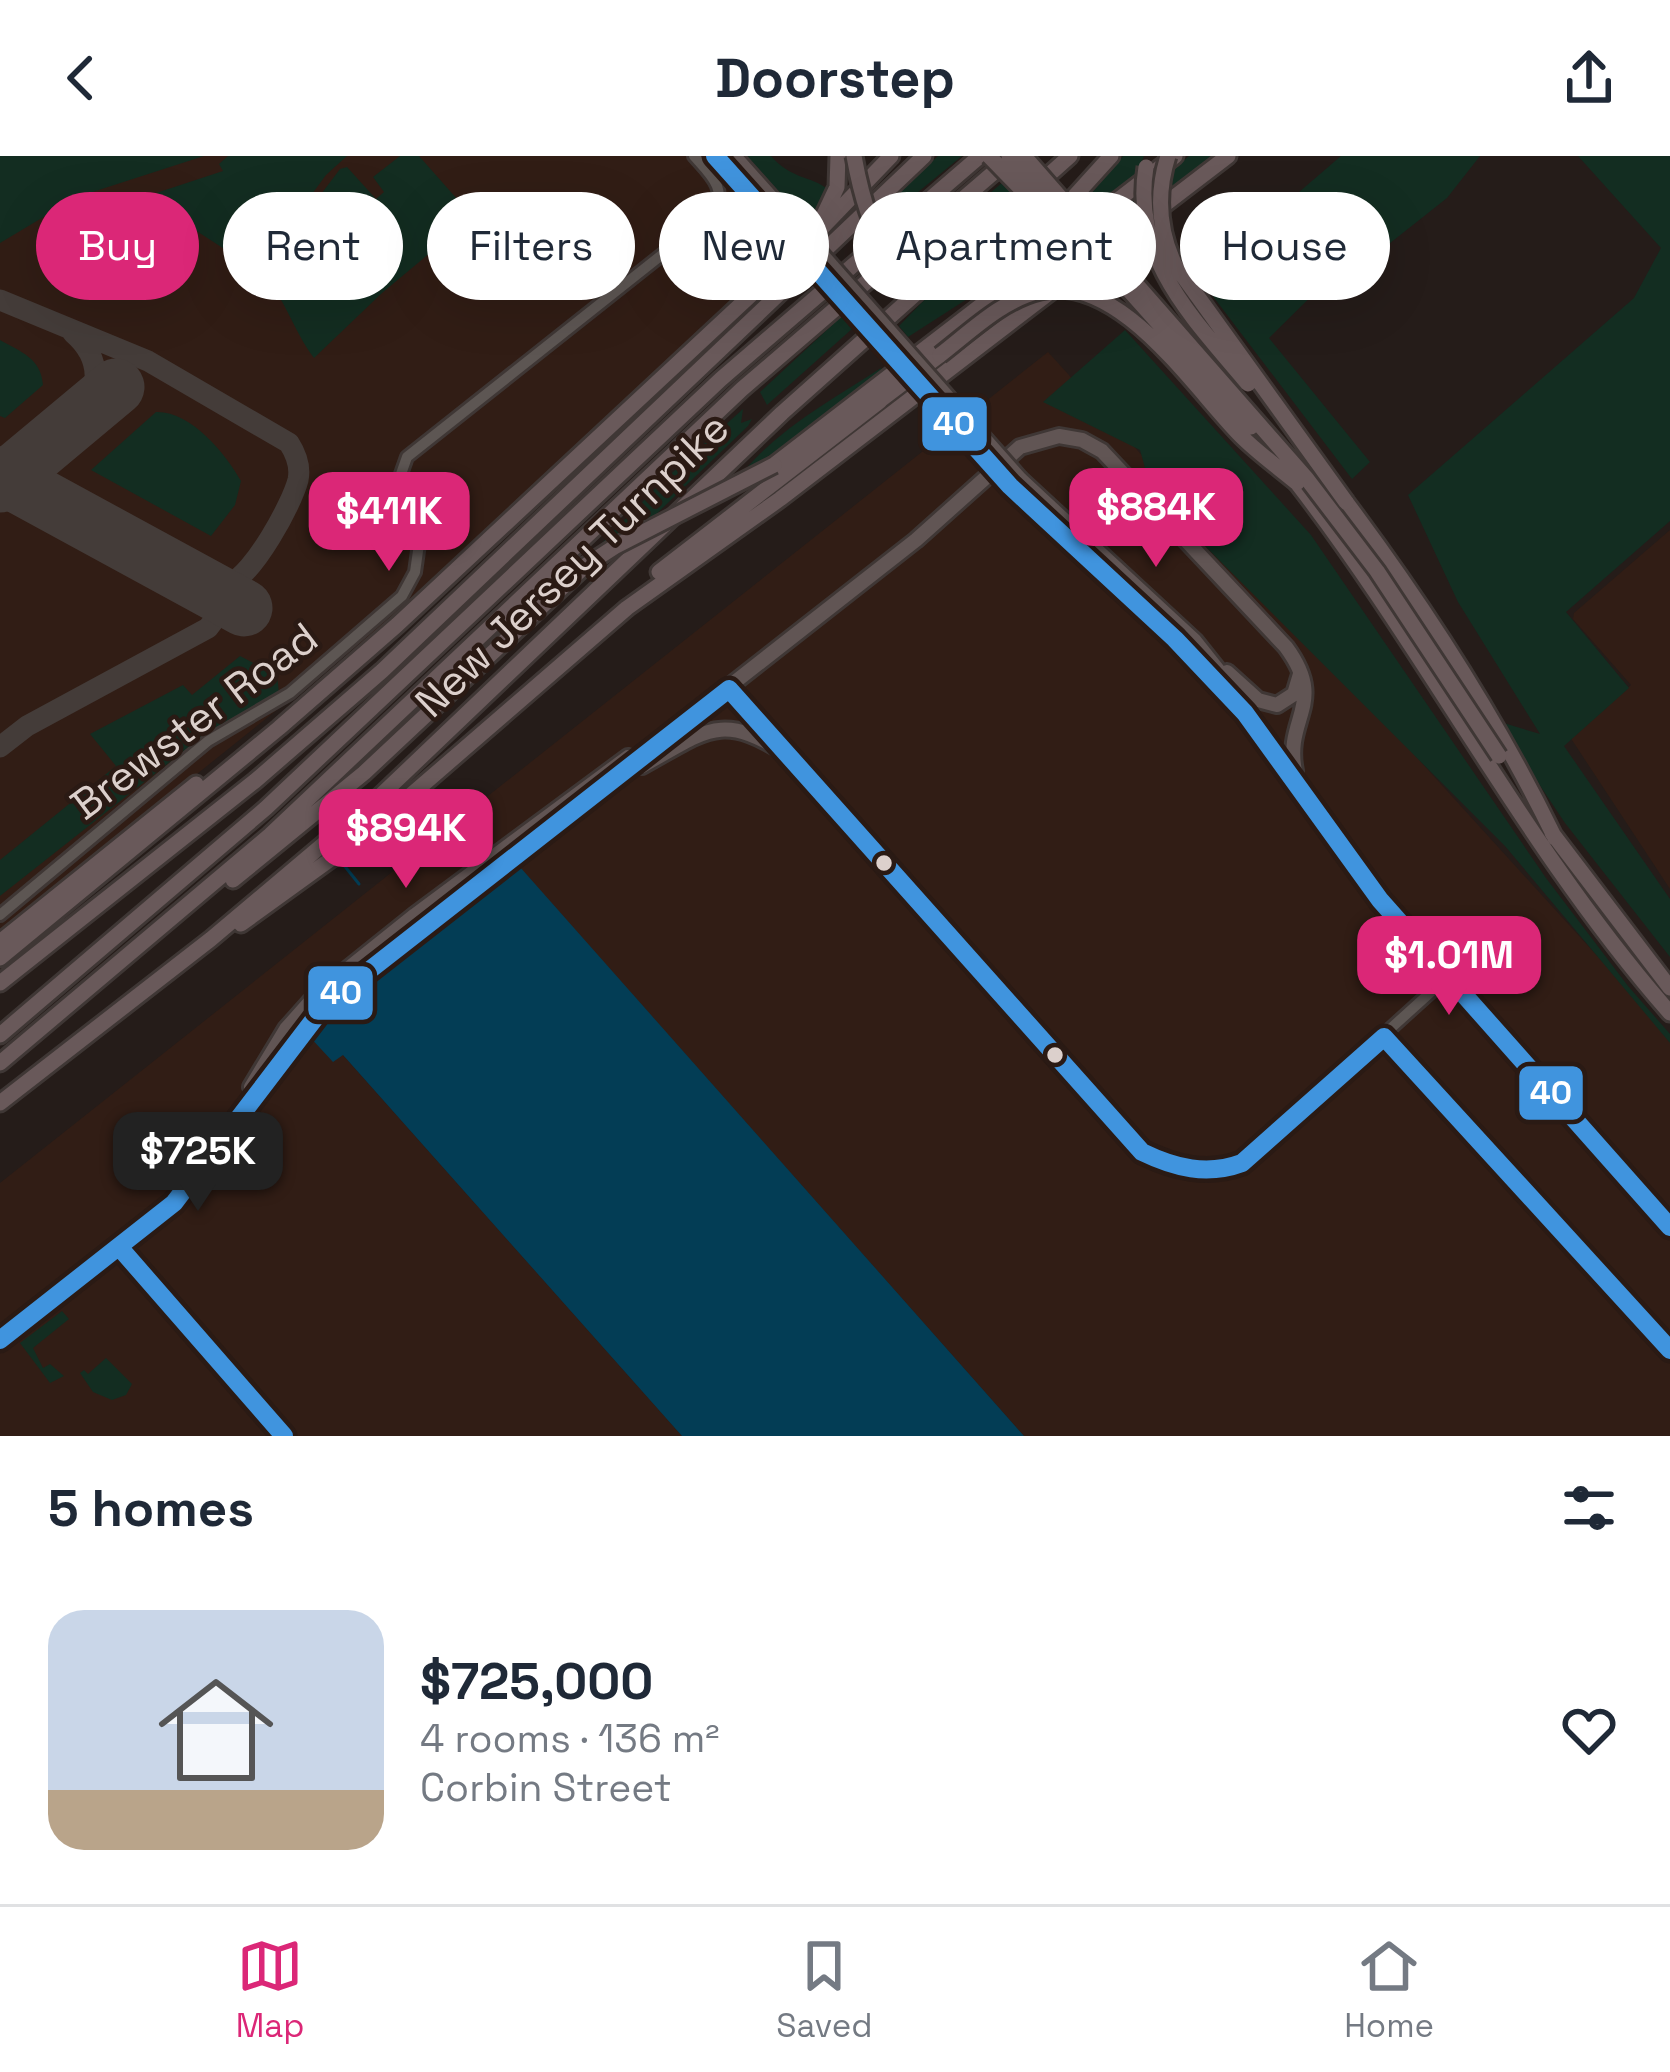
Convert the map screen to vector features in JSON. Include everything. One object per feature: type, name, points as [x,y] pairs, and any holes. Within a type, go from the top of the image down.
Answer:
[{"type":"highway","points":[[829,204],[838,178],[838,156]]},
{"type":"highway","points":[[854,156],[870,228],[886,255],[906,272],[955,283],[980,276],[1009,259],[1048,225],[1111,156]]},
{"type":"highway","points":[[829,211],[891,156]]},
{"type":"highway","name":"New Jersey Turnpike","points":[[0,982],[242,792],[382,671],[924,156]]},
{"type":"highway","points":[[984,156],[1190,359]]},
{"type":"highway","name":"New Jersey Turnpike","points":[[0,1034],[266,808],[721,379],[984,156]]},
{"type":"highway","points":[[1011,156],[1297,483],[1494,759],[1670,988]]},
{"type":"highway","name":"New Jersey Turnpike","points":[[0,1063],[323,786],[742,389],[1011,156]]},
{"type":"highway","points":[[1024,156],[1307,479],[1377,571],[1599,925],[1670,1012]]},
{"type":"highway","name":"New Jersey Turnpike","points":[[0,1103],[211,939],[445,737],[782,413],[1070,156]]},
{"type":"highway","points":[[774,465],[1172,156]]},
{"type":"highway","points":[[1172,156],[1160,208],[1175,265],[1396,572],[1530,787],[1556,838]]},
{"type":"highway","points":[[211,939],[258,915],[360,839],[634,602],[780,499],[1228,156]]},
{"type":"highway","points":[[1147,162],[1145,227],[1167,281],[1346,502]]},
{"type":"highway","points":[[556,667],[653,577],[880,401],[1025,296],[1053,289],[1091,294],[1130,320],[1243,439],[1297,483]]},
{"type":"highway","points":[[0,958],[309,700],[482,548],[735,300]]},
{"type":"highway","points":[[175,917],[216,894],[355,781],[585,566],[799,453],[880,401]]},
{"type":"highway","points":[[0,942],[118,844],[309,700]]},
{"type":"main road","points":[[715,156],[748,192]]},
{"type":"main road","points":[[734,156],[1015,482],[1249,692],[1269,704],[1284,703],[1300,681],[1298,663]]},
{"type":"main road","points":[[829,280],[1015,482],[1244,707],[1295,771],[1316,807]]},
{"type":"main road","points":[[0,1340],[183,1194],[326,1005],[916,541],[1029,442],[1059,436],[1089,442],[1114,461],[1298,663],[1306,698],[1293,749],[1295,771]]},
{"type":"main road","points":[[1195,641],[1316,807],[1450,976],[1477,999],[1487,1018],[1670,1227]]},
{"type":"main road","points":[[611,782],[714,729],[735,728],[758,735],[787,754]]},
{"type":"main road","points":[[228,1135],[243,1100],[286,1029],[320,992],[632,754],[673,732]]},
{"type":"street","name":"Brewster Road","points":[[0,915],[208,741],[290,693],[402,596],[415,572],[419,544],[401,496],[407,457],[712,215],[719,204],[719,187],[694,156]]},
{"type":"street","points":[[729,688],[1132,1144],[1170,1165],[1232,1168],[1242,1163],[1450,976]]},
{"type":"street","points":[[120,1248],[284,1436]]},
{"type":"shaded area","points":[[0,156],[703,156],[735,192],[659,192],[659,300],[731,300],[374,632],[0,932]]},
{"type":"shaded area","points":[[1048,352],[1670,1036],[1670,1436],[1024,1436],[520,868],[381,976],[342,1054],[682,1436],[0,1436],[0,1183]]},
{"type":"shaded area","points":[[1670,530],[1670,889],[1570,737],[1631,685],[1573,619],[1574,613]]},
{"type":"green space","points":[[0,156],[204,156],[92,192],[36,192],[36,221],[0,243]]},
{"type":"green space","points":[[228,156],[347,156],[314,192],[223,192],[223,248],[199,233],[199,192],[159,192],[223,171],[219,164]]},
{"type":"green space","points":[[400,156],[419,156],[451,192],[427,192],[427,255],[403,275],[403,192],[384,192],[373,177]]},
{"type":"green space","points":[[747,156],[771,156],[786,169],[829,190],[828,192],[779,192]]},
{"type":"green space","points":[[938,156],[962,156],[918,192],[900,192]]},
{"type":"green space","points":[[1123,156],[1144,156],[1137,174],[1117,192],[1092,192]]},
{"type":"green space","points":[[1189,156],[1218,156],[1170,194],[1175,168]]},
{"type":"green space","points":[[1341,156],[1480,156],[1447,198],[1390,243],[1390,192],[1299,192]]},
{"type":"green space","points":[[1578,156],[1670,156],[1670,521],[1566,612],[1629,688],[1564,746],[1670,899],[1670,957],[1565,823],[1497,721],[1540,734],[1458,602],[1408,495],[1634,298],[1661,248]]},
{"type":"green space","points":[[347,167],[370,192],[323,192],[340,169]]},
{"type":"green space","points":[[1003,182],[1012,190],[1010,192],[991,192]]},
{"type":"green space","points":[[280,300],[375,300],[314,358]]},
{"type":"green space","points":[[924,300],[966,300],[908,337],[899,326]]},
{"type":"green space","points":[[1216,300],[1308,300],[1269,338],[1370,462],[1352,479]]},
{"type":"green space","points":[[843,315],[853,328],[767,405],[760,392]]},
{"type":"green space","points":[[1125,330],[1311,535],[1546,878],[1670,1034],[1670,1043],[1505,846],[1152,493],[1140,450],[1043,402]]},
{"type":"green space","points":[[0,340],[34,362],[43,385],[5,418],[0,416]]},
{"type":"green space","points":[[881,368],[886,373],[810,431],[744,471],[791,427]]},
{"type":"green space","points":[[743,409],[741,423],[752,419],[748,426],[648,522],[600,545],[663,481]]},
{"type":"green space","points":[[156,412],[194,426],[241,481],[235,505],[211,536],[91,470]]},
{"type":"green space","points":[[240,656],[277,675],[279,693],[204,735],[0,896],[0,860],[116,766],[90,734],[183,685],[192,695]]},
{"type":"green space","points":[[62,1311],[69,1319],[33,1348],[43,1368],[50,1364],[64,1376],[50,1383],[20,1343]]},
{"type":"green space","points":[[106,1358],[132,1384],[126,1395],[112,1400],[93,1392],[80,1373],[88,1374]]},
{"type":"water","points":[[520,867],[1024,1436],[682,1436],[343,1055],[333,1062],[308,1035]]},
{"type":"waterway","points":[[343,864],[359,884]]},
{"type":"taxiway","points":[[0,300],[148,361],[289,443],[297,460],[298,480],[280,521],[249,567],[224,584],[183,574]]},
{"type":"taxiway","points":[[73,333],[90,353],[95,375],[90,398],[76,420]]},
{"type":"taxiway","points":[[0,747],[27,726],[208,628],[220,604],[213,591]]},
{"type":"runway","points":[[0,484],[116,387]]},
{"type":"runway","points":[[0,475],[244,608]]},
{"type":"transit line","name":"40","points":[[715,156],[1010,486],[1175,639],[1245,713],[1380,900],[1670,1227]]},
{"type":"transit line","name":"40","points":[[0,1340],[174,1203],[325,1005],[729,689],[1142,1152],[1191,1168],[1242,1163],[1384,1037],[1670,1350]]},
{"type":"transit line","name":"40","points":[[120,1248],[284,1436]]}]
